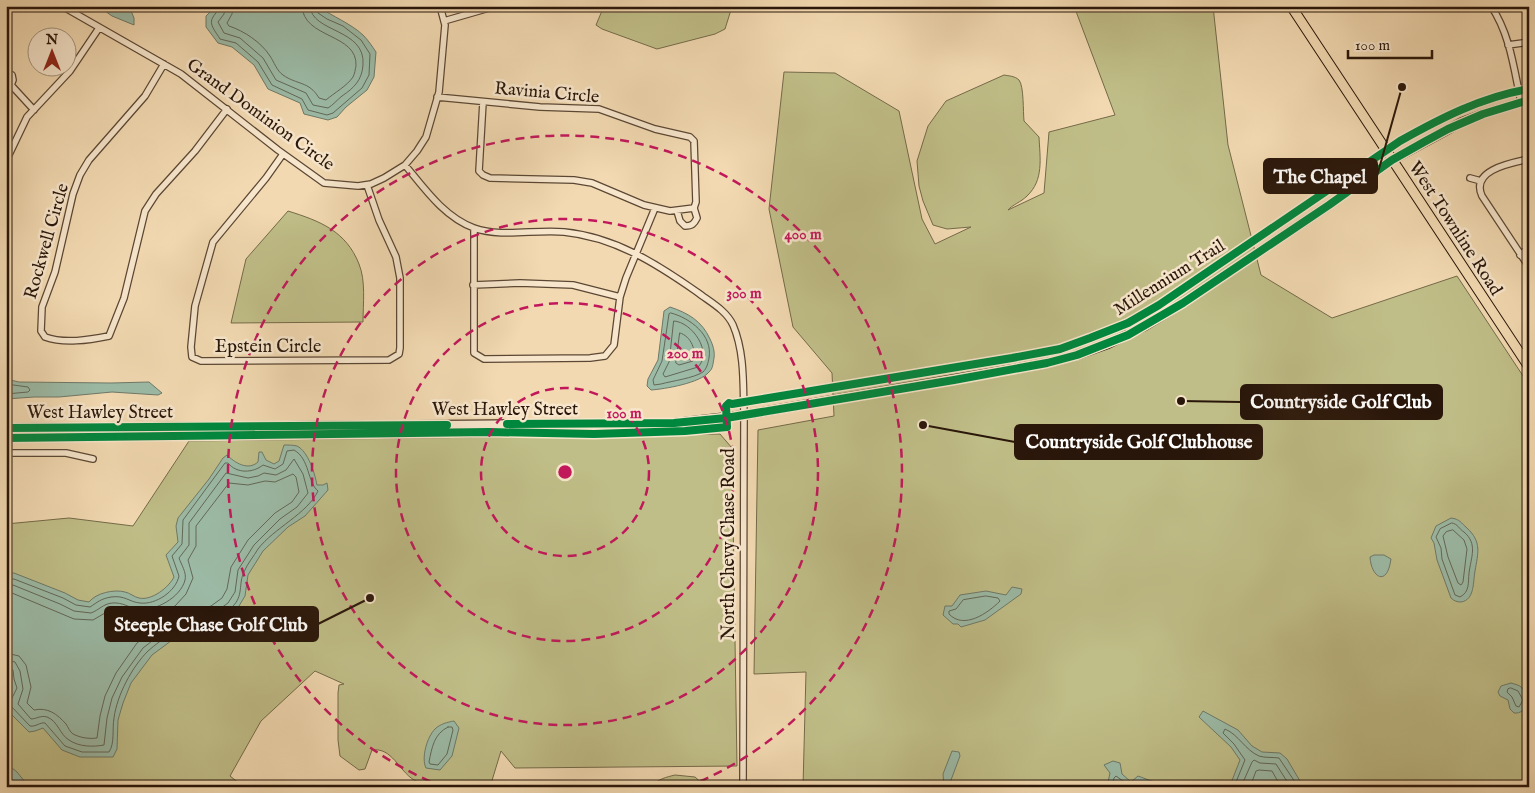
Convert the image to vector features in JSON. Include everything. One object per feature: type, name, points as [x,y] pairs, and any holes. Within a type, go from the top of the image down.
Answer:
[{"type":"main road","name":"West Townline Road","points":[[1291,6],[1529,367]]},
{"type":"street","name":"Grand Dominion Circle","points":[[62,6],[181,74],[283,154],[324,183],[358,186],[367,185],[384,178],[405,164],[426,137],[437,97],[442,52],[444,21],[440,6]]},
{"type":"street","points":[[444,21],[496,6]]},
{"type":"street","points":[[1491,6],[1502,26],[1525,101]]},
{"type":"street","points":[[6,160],[27,117],[70,71],[99,28]]},
{"type":"street","points":[[1508,45],[1529,42]]},
{"type":"street","name":"Rockwell Circle","points":[[164,64],[144,96],[89,160],[80,175],[73,194],[55,272],[42,307],[41,331],[44,337],[52,340],[76,340],[109,336],[124,298],[145,211],[156,194],[195,151],[226,109]]},
{"type":"street","points":[[6,72],[14,80],[9,86],[34,110]]},
{"type":"street","name":"Ravinia Circle","points":[[437,97],[540,107],[599,109],[655,129],[690,137],[694,141],[696,202],[694,208],[678,211],[644,206],[592,183],[574,180],[490,178],[483,175],[479,171],[483,102]]},
{"type":"street","name":"West Hawley Street","points":[[6,428],[640,424],[744,415],[1047,363],[1108,344],[1145,326],[1183,303],[1329,205],[1392,160],[1462,122],[1525,101]]},
{"type":"street","name":"Epstein Circle","points":[[283,154],[266,178],[213,242],[195,306],[191,347],[192,357],[201,361],[389,360],[398,354],[400,348],[400,278],[396,257],[378,219],[367,185]]},
{"type":"street","points":[[1529,159],[1489,172],[1481,181],[1480,189],[1482,196],[1529,267]]},
{"type":"street","name":"North Chevy Chase Road","points":[[405,164],[423,188],[448,214],[474,228],[490,232],[563,232],[593,237],[637,254],[662,268],[721,309],[732,324],[742,360],[744,415],[743,787]]},
{"type":"street","points":[[1470,178],[1481,181]]},
{"type":"street","points":[[474,228],[474,353],[484,359],[590,358],[605,356],[614,345],[620,297],[655,208]]},
{"type":"street","points":[[678,211],[680,222],[685,226],[691,226],[695,224],[697,218],[694,208]]},
{"type":"street","points":[[1520,254],[1529,248]]},
{"type":"street","points":[[473,285],[520,283],[573,285],[620,297]]},
{"type":"street","points":[[6,453],[66,453],[92,459]]},
{"type":"shaded area","points":[[604,6],[734,6],[725,29],[715,34],[657,49],[602,29],[596,25]]},
{"type":"shaded area","points":[[1074,6],[1213,6],[1228,145],[1261,275],[1332,318],[1457,276],[1529,385],[1529,787],[803,787],[806,672],[754,674],[758,430],[834,416],[832,373],[793,327],[769,209],[784,72],[835,73],[899,111],[922,219],[935,244],[971,227],[947,229],[933,225],[919,186],[917,161],[928,126],[946,101],[1004,75],[1014,77],[1021,83],[1024,121],[1039,137],[1040,168],[1039,176],[1032,190],[1025,198],[1008,210],[1044,193],[1049,132],[1115,115]]},
{"type":"shaded area","points":[[288,211],[321,223],[331,229],[347,243],[354,253],[363,278],[363,322],[231,323],[246,259]]},
{"type":"shaded area","points":[[720,434],[732,448],[737,766],[515,768],[501,751],[490,787],[451,788],[422,784],[409,776],[385,752],[372,750],[365,769],[359,770],[340,756],[338,693],[339,685],[344,684],[315,671],[261,721],[230,776],[244,787],[6,787],[6,524],[69,518],[133,526],[189,441]]},
{"type":"shaded area","points":[[675,775],[695,777],[706,787],[651,787],[659,780]]},
{"type":"water","points":[[98,6],[129,6],[134,18],[134,25],[112,16]]},
{"type":"water","points":[[216,6],[318,6],[353,27],[368,41],[376,52],[374,77],[367,90],[337,117],[328,120],[304,114],[300,103],[268,89],[254,65],[232,47],[218,43],[206,27],[206,16]]},
{"type":"water","points":[[670,307],[688,315],[703,327],[714,348],[713,366],[709,372],[698,379],[673,387],[651,390],[647,386],[648,379],[658,360],[664,311]]},
{"type":"water","points":[[6,379],[19,382],[149,382],[162,393],[158,395],[112,392],[6,399]]},
{"type":"water","points":[[284,445],[297,446],[301,449],[310,463],[317,485],[327,483],[328,490],[305,516],[288,527],[263,551],[248,575],[245,596],[236,611],[220,623],[175,638],[152,655],[131,683],[123,703],[118,720],[117,749],[113,757],[80,757],[62,750],[43,728],[29,732],[9,712],[8,697],[12,688],[6,669],[6,574],[14,573],[78,600],[89,602],[96,596],[111,591],[125,592],[139,598],[154,595],[164,589],[174,577],[166,555],[178,542],[176,526],[178,518],[223,458],[227,455],[242,465],[250,466],[258,462],[259,452],[262,452],[266,460],[274,464],[279,461]]},
{"type":"water","points":[[1451,518],[1456,519],[1472,533],[1478,548],[1471,594],[1466,601],[1461,602],[1451,598],[1431,538],[1436,526]]},
{"type":"water","points":[[1384,555],[1391,559],[1389,568],[1383,576],[1379,576],[1373,570],[1370,557]]},
{"type":"water","points":[[1012,587],[1022,589],[1021,594],[985,620],[961,627],[958,624],[953,624],[943,615],[945,606],[952,606],[960,595],[986,591],[1006,595]]},
{"type":"water","points":[[1511,683],[1521,687],[1529,701],[1527,707],[1519,713],[1514,713],[1510,709],[1508,700],[1500,696],[1498,692],[1501,686]]},
{"type":"water","points":[[1203,711],[1238,730],[1252,746],[1262,752],[1280,753],[1287,759],[1300,781],[1299,787],[1224,787],[1231,783],[1240,760],[1231,747],[1199,717]]},
{"type":"water","points":[[454,721],[459,728],[452,756],[440,770],[426,768],[425,753],[427,742],[432,733],[439,726]]},
{"type":"water","points":[[952,751],[959,752],[960,756],[951,780],[954,787],[944,787],[943,774]]},
{"type":"water","points":[[1113,761],[1120,763],[1122,774],[1131,782],[1138,776],[1168,787],[1107,787],[1110,773],[1104,765]]},
{"type":"water","points":[[6,763],[17,772],[29,787],[6,787]]},
{"type":"cycle path","name":"Millennium Trail","points":[[6,438],[489,432],[594,434],[685,431],[727,427],[726,406],[729,403],[1060,349],[1128,323],[1159,305],[1400,141],[1462,109],[1495,97],[1529,89]]},
{"type":"cycle path","points":[[507,424],[674,423],[726,418],[954,380],[1047,363],[1077,355],[1128,335],[1183,303],[1329,205],[1392,160],[1448,129],[1483,114],[1529,100]]},
{"type":"cycle path","points":[[6,428],[447,425]]},
{"type":"place","name":"The Chapel","points":[[1402,87]]},
{"type":"place","name":"Countryside Golf Club","points":[[1181,401]]},
{"type":"place","name":"Countryside Golf Clubhouse","points":[[923,425]]},
{"type":"place","name":"Steeple Chase Golf Club","points":[[370,598]]}]
